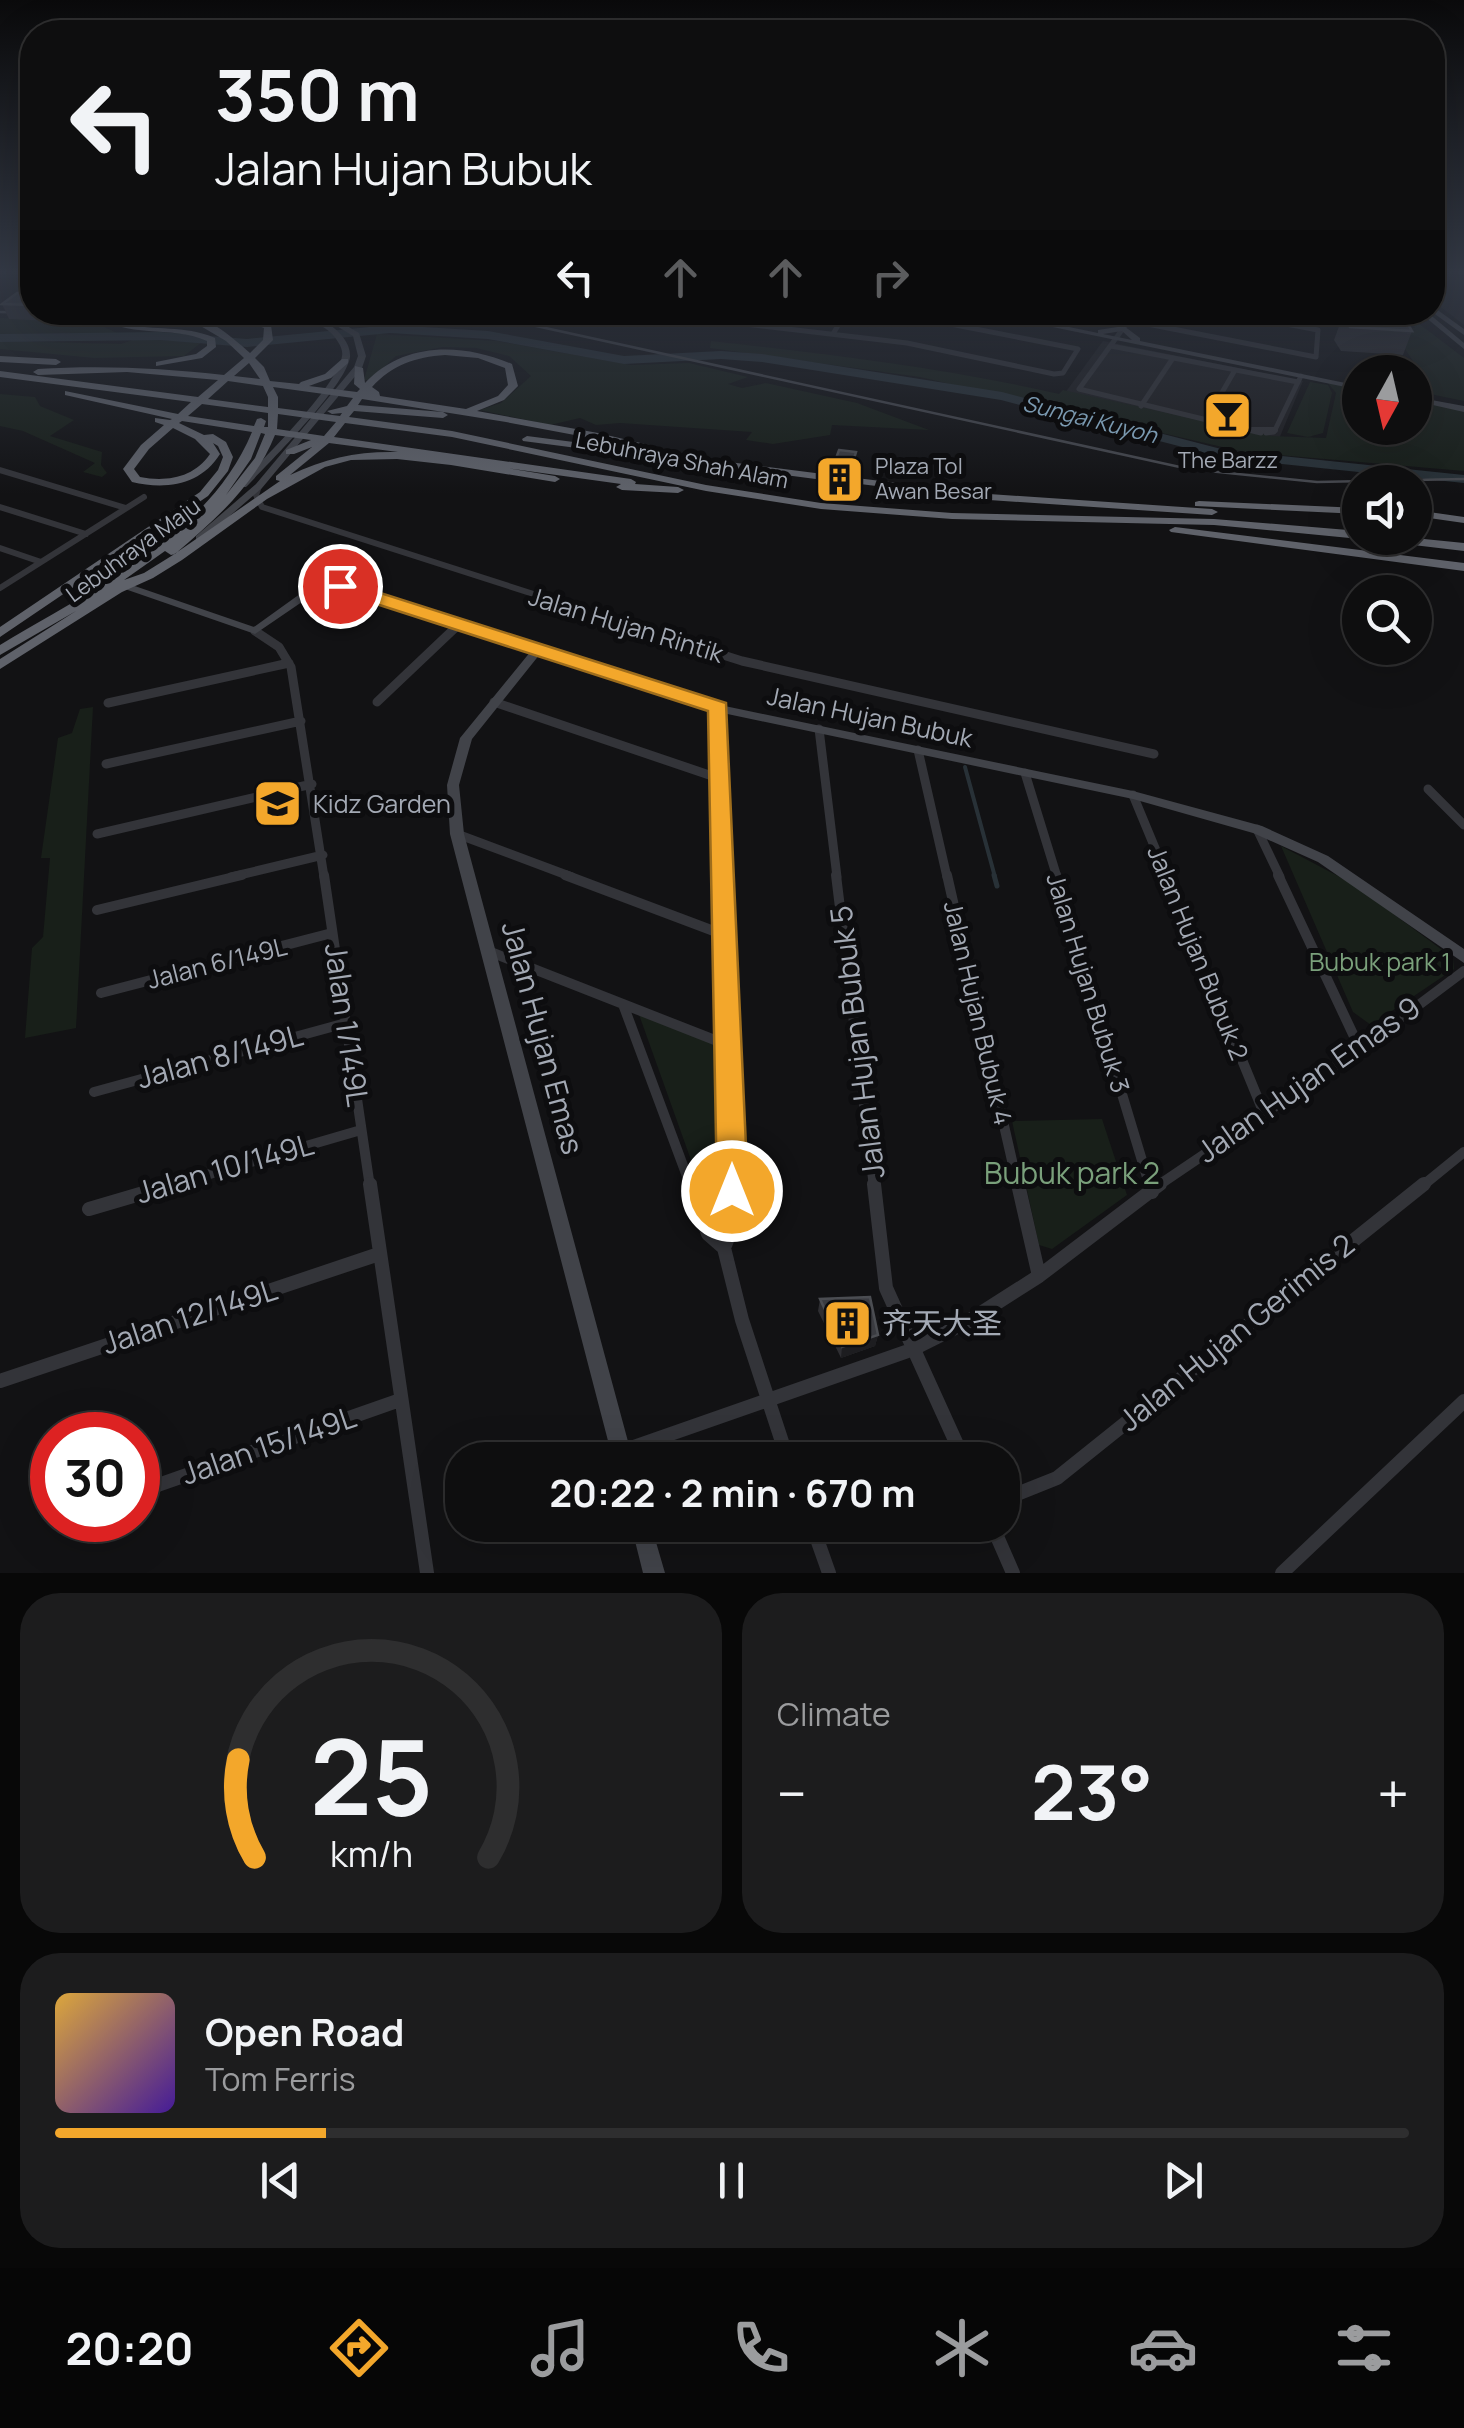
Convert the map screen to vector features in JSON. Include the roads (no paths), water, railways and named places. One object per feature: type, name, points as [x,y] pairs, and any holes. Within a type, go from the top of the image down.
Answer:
[{"type":"highway","points":[[36,367],[171,363],[200,356],[209,347]]},
{"type":"highway","name":"Lebuhraya Maju","points":[[0,649],[149,557],[221,493],[253,445],[262,404],[248,367],[226,347]]},
{"type":"highway","name":"Lebuhraya Maju","points":[[0,666],[123,587],[230,500],[260,459],[274,426],[273,392],[255,358],[242,347]]},
{"type":"highway","points":[[184,430],[214,450],[210,464],[195,474],[165,482],[136,480],[129,473],[130,463],[145,447],[259,347]]},
{"type":"highway","points":[[199,544],[323,443],[374,382],[402,362],[443,352],[492,358],[514,374],[513,386],[501,398],[478,408],[443,415],[354,408],[332,411]]},
{"type":"highway","points":[[0,359],[36,367],[153,371],[381,396],[724,465]]},
{"type":"highway","points":[[285,386],[320,381],[345,361]]},
{"type":"highway","name":"Lebuhraya Shah Alam","points":[[0,374],[36,367],[831,478]]},
{"type":"highway","points":[[358,368],[359,384],[381,396]]},
{"type":"highway","points":[[0,374],[204,434],[226,450],[226,464],[214,484],[178,514],[0,633]]},
{"type":"highway","name":"Lebuhraya Shah Alam","points":[[0,374],[452,434],[772,500],[890,512],[1214,522],[1342,533]]},
{"type":"highway","points":[[68,393],[198,420],[308,431],[741,502],[772,500]]},
{"type":"highway","points":[[245,426],[269,436],[284,450],[340,438]]},
{"type":"highway","points":[[123,587],[147,578],[310,470],[350,457],[405,458],[678,490]]},
{"type":"highway","points":[[848,480],[986,496],[1342,523]]},
{"type":"highway","points":[[1153,507],[1183,503],[1342,510]]},
{"type":"highway","points":[[1432,516],[1464,520]]},
{"type":"highway","points":[[1032,518],[1065,525],[1250,538],[1464,567]]},
{"type":"highway","points":[[1432,534],[1464,538]]},
{"type":"highway","points":[[1432,543],[1464,547]]},
{"type":"street","points":[[0,649],[168,544],[308,431],[332,392],[345,361],[344,347]]},
{"type":"street","points":[[123,587],[223,518],[259,486],[284,450],[292,430],[358,368],[361,347]]},
{"type":"street","points":[[928,347],[1054,374],[1063,373],[1078,349],[1070,347]]},
{"type":"street","points":[[1110,347],[1078,390],[1274,432],[1300,379]]},
{"type":"street","points":[[1162,347],[1300,379]]},
{"type":"street","points":[[1166,347],[1342,382]]},
{"type":"street","points":[[1226,347],[1316,357],[1317,347]]},
{"type":"street","points":[[1122,348],[1235,370],[1342,384]]},
{"type":"street","points":[[1141,406],[1173,358]]},
{"type":"street","points":[[1206,420],[1235,370]]},
{"type":"street","points":[[1432,400],[1464,406]]},
{"type":"street","points":[[0,470],[126,508]]},
{"type":"street","points":[[259,486],[256,495],[262,507],[281,513]]},
{"type":"street","points":[[0,588],[144,497]]},
{"type":"street","points":[[0,507],[86,534]]},
{"type":"street","name":"Jalan Hujan Rintik","points":[[223,518],[257,512],[281,513],[742,661],[1154,754]]},
{"type":"street","points":[[0,548],[41,562]]},
{"type":"street","name":"Jalan Hujan Bubuk","points":[[255,630],[315,588],[327,586],[459,624],[718,708],[1133,795],[1257,829],[1323,859],[1464,957]]},
{"type":"street","points":[[108,703],[289,663],[279,641],[255,630],[123,587]]},
{"type":"street","points":[[377,702],[459,624]]},
{"type":"street","name":"Jalan Hujan Emas","points":[[536,652],[466,738],[458,756],[452,785],[457,834],[618,1442]]},
{"type":"street","name":"Jalan 1/149L","points":[[289,663],[323,855],[428,1573]]},
{"type":"street","points":[[494,702],[722,779]]},
{"type":"street","points":[[718,708],[730,1046],[732,1228],[724,1248]]},
{"type":"street","points":[[106,764],[301,721]]},
{"type":"street","name":"Jalan Hujan Bubuk 5","points":[[819,729],[886,1288],[911,1350]]},
{"type":"street","name":"Jalan Hujan Bubuk 4","points":[[918,750],[1039,1276]]},
{"type":"street","name":"Jalan Hujan Bubuk 3","points":[[1025,772],[1152,1192]]},
{"type":"street","points":[[97,834],[312,784]]},
{"type":"street","points":[[1428,789],[1464,824]]},
{"type":"street","name":"Jalan Hujan Bubuk 2","points":[[1133,795],[1263,1111]]},
{"type":"street","points":[[1257,829],[1360,1049]]},
{"type":"street","points":[[457,834],[727,936]]},
{"type":"street","points":[[97,910],[323,855]]},
{"type":"street","name":"Jalan 6/149L","points":[[101,992],[332,933]]},
{"type":"street","points":[[488,951],[730,1046]]},
{"type":"street","name":"Jalan Hujan Emas 9","points":[[658,1442],[911,1350],[967,1322],[1039,1276],[1263,1111],[1360,1049],[1464,971]]},
{"type":"street","points":[[624,1007],[708,1234],[724,1248],[782,1442]]},
{"type":"street","name":"Jalan 8/149L","points":[[94,1092],[346,1023]]},
{"type":"street","name":"Jalan 10/149L","points":[[89,1209],[361,1130]]},
{"type":"street","name":"Jalan Hujan Gerimis 2","points":[[1020,1493],[1057,1478],[1464,1152]]},
{"type":"street","name":"Jalan 12/149L","points":[[0,1381],[379,1254]]},
{"type":"street","points":[[911,1350],[955,1442]]},
{"type":"street","name":"Jalan 15/149L","points":[[160,1484],[400,1400]]},
{"type":"street","points":[[1282,1573],[1464,1401]]},
{"type":"street","points":[[646,1542],[654,1573]]},
{"type":"street","points":[[818,1542],[829,1573]]},
{"type":"street","points":[[999,1542],[1013,1573]]},
{"type":"waterway","name":"Sungai Kuyoh","points":[[555,347],[624,360],[721,355],[762,358],[1002,396],[1225,454],[1464,479]]},
{"type":"waterway","points":[[965,767],[995,877]]},
{"type":"waterway","points":[[994,875],[997,886]]},
{"type":"tram line","points":[[634,347],[1189,469],[1317,482],[1464,479]]},
{"type":"place","name":"The Barzz","points":[[1228,416]]},
{"type":"place","name":"Plaza Tol Awan Besar","points":[[840,479]]},
{"type":"place","name":"Kidz Garden","points":[[278,804]]},
{"type":"place","name":"齐天大圣","points":[[847,1324]]},
{"type":"park label","name":"Bubuk park 1","points":[[1380,962]]},
{"type":"park label","name":"Bubuk park 2","points":[[1072,1174]]}]
